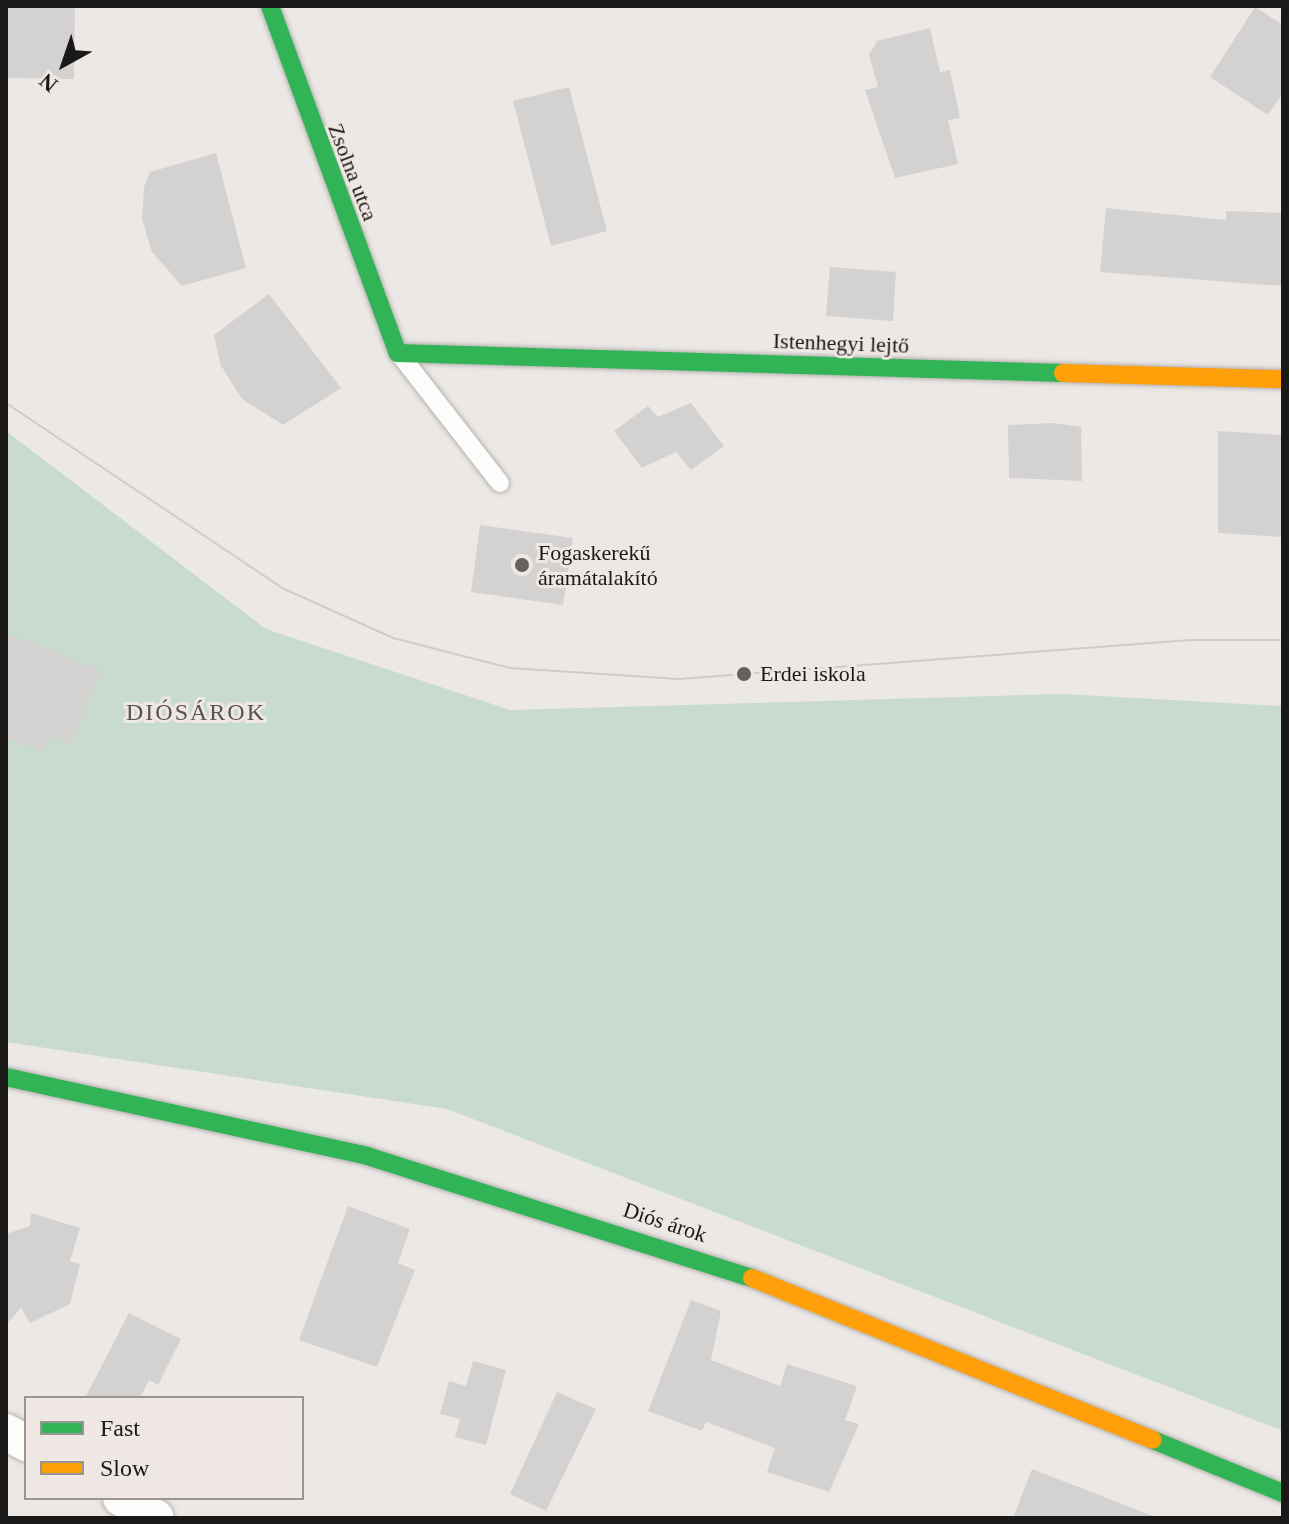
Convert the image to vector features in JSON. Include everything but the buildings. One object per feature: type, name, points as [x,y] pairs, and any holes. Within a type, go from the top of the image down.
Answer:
[{"type":"street","name":"Zsolna utca","points":[[270,6],[398,353]]},
{"type":"street","name":"Istenhegyi lejtő","points":[[398,353],[1283,379]]},
{"type":"street","name":"Diós árok","points":[[6,1077],[367,1156],[736,1271],[1283,1493]]},
{"type":"street","points":[[6,1432],[24,1442]]},
{"type":"street","points":[[124,1500],[156,1518]]},
{"type":"lane","points":[[398,353],[500,483]]},
{"type":"green space","points":[[6,431],[266,629],[510,710],[1062,694],[1283,706],[1283,1431],[447,1109],[6,1042]]},
{"type":"tram line","points":[[6,403],[282,588],[393,638],[510,668],[679,679],[1191,640],[1283,640]]},
{"type":"traffic: fast","points":[[270,6],[398,353],[1063,373]]},
{"type":"traffic: fast","points":[[6,1077],[367,1156],[752,1278]]},
{"type":"traffic: fast","points":[[1153,1440],[1283,1493]]},
{"type":"traffic: slow","points":[[1063,373],[1283,379]]},
{"type":"traffic: slow","points":[[752,1278],[1153,1440]]},
{"type":"place","name":"Fogaskerekű áramátalakító","points":[[522,565]]},
{"type":"place","name":"Erdei iskola","points":[[744,674]]},
{"type":"district","name":"DIÓSÁROK","points":[[196,713]]}]
